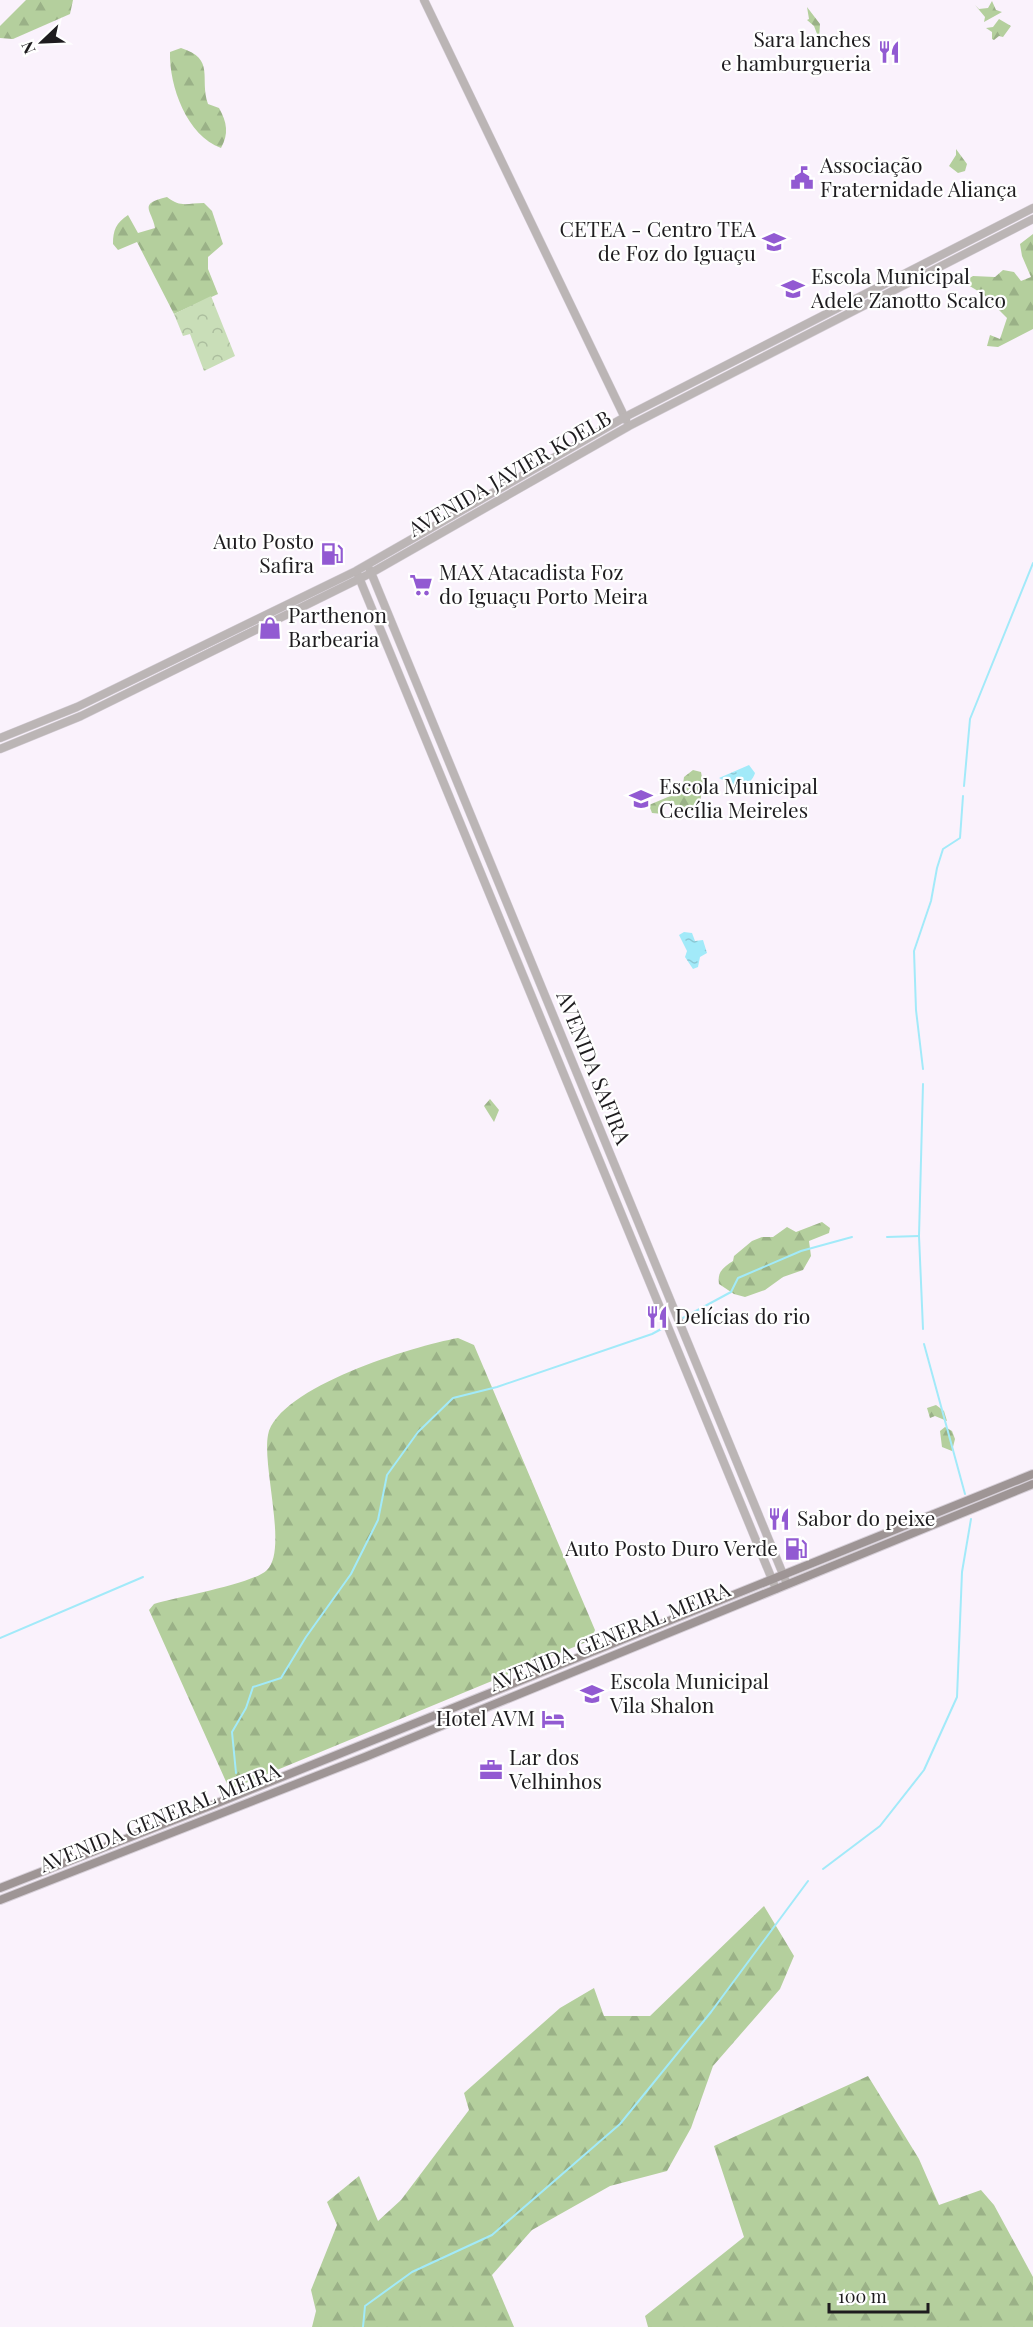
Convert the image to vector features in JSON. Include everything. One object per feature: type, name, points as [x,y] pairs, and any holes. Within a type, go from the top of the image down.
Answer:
[{"type":"main road","name":"AVENIDA GENERAL MEIRA","points":[[0,1888],[1033,1474]]},
{"type":"main road","name":"AVENIDA GENERAL MEIRA","points":[[0,1900],[75,1872],[1033,1485]]},
{"type":"main road","points":[[604,1645],[609,1656]]},
{"type":"main road","points":[[71,1861],[75,1872]]},
{"type":"street","points":[[423,0],[630,426]]},
{"type":"street","name":"AVENIDA JAVIER KOELB","points":[[0,750],[81,716],[358,575],[367,565],[625,417],[1033,208]]},
{"type":"street","name":"AVENIDA JAVIER KOELB","points":[[0,738],[77,707],[358,575],[371,573],[630,426],[1033,219]]},
{"type":"street","name":"AVENIDA SAFIRA","points":[[367,565],[787,1584]]},
{"type":"street","name":"AVENIDA SAFIRA","points":[[358,575],[776,1589]]},
{"type":"street","points":[[461,827],[473,821]]},
{"type":"green space","points":[[26,0],[73,0],[70,14],[13,39],[0,38],[0,26]]},
{"type":"green space","points":[[992,1],[996,10],[1002,12],[984,22],[985,17],[975,5],[979,9],[988,8]]},
{"type":"green space","points":[[807,7],[820,24],[819,39],[814,26],[807,20],[809,19]]},
{"type":"green space","points":[[999,19],[1011,26],[1003,37],[999,36],[994,40],[992,32],[986,28],[993,27]]},
{"type":"green space","points":[[181,48],[192,52],[203,64],[208,104],[219,108],[224,118],[226,133],[221,148],[209,142],[199,133],[182,108],[173,80],[170,52]]},
{"type":"green space","points":[[956,149],[967,164],[965,171],[958,173],[949,166],[956,155]]},
{"type":"green space","points":[[167,197],[180,204],[204,203],[212,211],[223,244],[208,257],[208,269],[218,294],[174,314],[137,242],[118,250],[113,244],[116,227],[128,215],[138,233],[155,228],[149,205]]},
{"type":"green space","points":[[1033,234],[1033,329],[998,347],[987,346],[990,335],[1000,339],[1007,318],[983,294],[963,282],[973,276],[995,277],[1003,270],[1014,272],[1021,281],[1031,277],[1022,256],[1020,244]]},
{"type":"green space","points":[[211,296],[235,356],[204,371],[190,334],[183,336],[174,314]]},
{"type":"green space","points":[[693,770],[701,772],[703,783],[700,803],[693,808],[679,807],[672,803],[665,806],[663,814],[652,813],[649,805],[682,791],[684,777]]},
{"type":"green space","points":[[490,1099],[499,1110],[494,1122],[484,1106]]},
{"type":"green space","points":[[822,1222],[830,1228],[829,1233],[809,1241],[811,1256],[803,1270],[783,1277],[765,1290],[745,1297],[734,1294],[719,1284],[722,1270],[752,1241],[762,1237],[773,1237],[787,1227],[796,1232]]},
{"type":"green space","points":[[458,1338],[474,1345],[595,1630],[591,1640],[236,1787],[228,1786],[149,1610],[154,1604],[231,1585],[267,1570],[273,1560],[275,1527],[267,1449],[268,1435],[277,1417],[321,1385],[350,1372],[411,1350]]},
{"type":"green space","points":[[936,1405],[944,1411],[947,1421],[935,1416],[930,1418],[927,1408]]},
{"type":"green space","points":[[945,1427],[952,1431],[955,1439],[952,1451],[942,1447],[940,1431]]},
{"type":"green space","points":[[764,1906],[794,1956],[780,1989],[713,2066],[691,2128],[667,2171],[610,2186],[532,2230],[492,2275],[514,2327],[312,2327],[316,2311],[311,2290],[337,2225],[327,2202],[359,2176],[378,2221],[401,2200],[469,2110],[464,2093],[560,2008],[594,1988],[604,2016],[650,2016]]},
{"type":"green space","points":[[868,2076],[919,2159],[939,2205],[981,2190],[994,2205],[1033,2277],[1033,2327],[648,2327],[645,2316],[744,2237],[714,2146]]},
{"type":"water","points":[[749,765],[755,773],[754,776],[740,789],[733,791],[725,781],[719,778]]},
{"type":"water","points":[[684,932],[692,933],[695,941],[703,940],[707,953],[700,957],[698,967],[693,969],[685,957],[687,951],[679,935]]},
{"type":"waterway","points":[[964,786],[970,719],[1033,563]]},
{"type":"waterway","points":[[923,1069],[916,1010],[914,951],[931,901],[943,849],[960,838],[963,796]]},
{"type":"waterway","points":[[923,1084],[919,1236],[923,1329]]},
{"type":"waterway","points":[[887,1237],[919,1236]]},
{"type":"waterway","points":[[681,1319],[731,1292],[738,1278],[801,1251],[852,1237]]},
{"type":"waterway","points":[[236,1773],[232,1732],[246,1708],[253,1687],[281,1678],[306,1637],[351,1574],[378,1520],[387,1475],[418,1432],[453,1398],[497,1387],[652,1334],[665,1327]]},
{"type":"waterway","points":[[924,1344],[965,1494]]},
{"type":"waterway","points":[[823,1869],[880,1826],[924,1770],[957,1697],[962,1572],[971,1519]]},
{"type":"waterway","points":[[0,1638],[143,1577]]},
{"type":"waterway","points":[[363,2327],[365,2306],[412,2272],[492,2235],[620,2124],[711,2012],[808,1881]]},
{"type":"place","name":"Sara lanches e hamburgueria","points":[[889,52]]},
{"type":"place","name":"Associação Fraternidade Aliança","points":[[802,178]]},
{"type":"place","name":"CETEA - Centro TEA de Foz do Iguaçu","points":[[774,242]]},
{"type":"place","name":"Escola Municipal Adele Zanotto Scalco","points":[[793,289]]},
{"type":"place","name":"Auto Posto Safira","points":[[332,554]]},
{"type":"place","name":"MAX Atacadista Foz do Iguaçu Porto Meira","points":[[421,585]]},
{"type":"place","name":"Parthenon Barbearia","points":[[270,628]]},
{"type":"place","name":"Escola Municipal Cecília Meireles","points":[[641,799]]},
{"type":"place","name":"Delícias do rio","points":[[657,1317]]},
{"type":"place","name":"Sabor do peixe","points":[[779,1519]]},
{"type":"place","name":"Auto Posto Duro Verde","points":[[796,1549]]},
{"type":"place","name":"Escola Municipal Vila Shalon","points":[[592,1694]]},
{"type":"place","name":"Hotel AVM","points":[[553,1719]]},
{"type":"place","name":"Lar dos Velhinhos","points":[[491,1770]]}]
